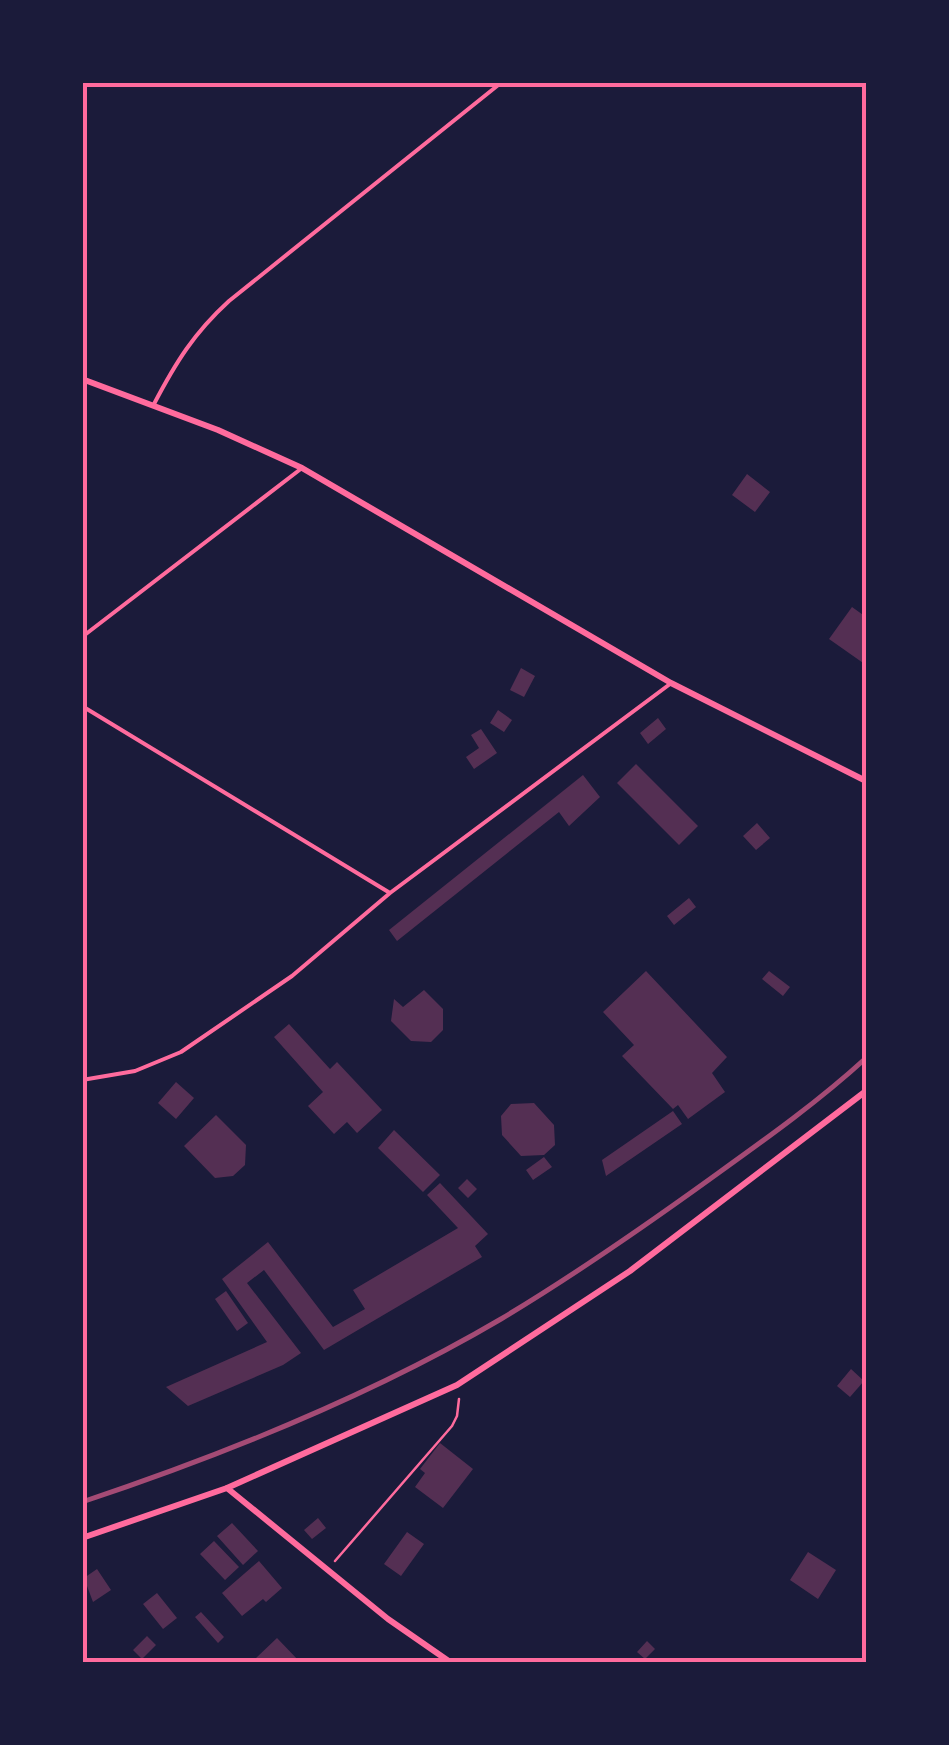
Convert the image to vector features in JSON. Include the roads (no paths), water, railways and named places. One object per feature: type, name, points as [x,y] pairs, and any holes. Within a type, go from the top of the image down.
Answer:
[{"type":"street","points":[[82,378],[154,404],[302,468],[671,683],[866,781]]},
{"type":"street","points":[[82,1538],[227,1488],[457,1385],[630,1271],[866,1092]]},
{"type":"street","points":[[227,1488],[450,1662]]},
{"type":"lane","points":[[154,404],[198,330],[229,301],[502,82]]},
{"type":"lane","points":[[82,637],[302,468]]},
{"type":"lane","points":[[82,1080],[134,1071],[182,1052],[292,976],[390,894],[671,683]]},
{"type":"lane","points":[[82,706],[390,894]]},
{"type":"railway","points":[[82,1502],[190,1464],[349,1398],[501,1319],[684,1197],[790,1121],[866,1058]]}]
